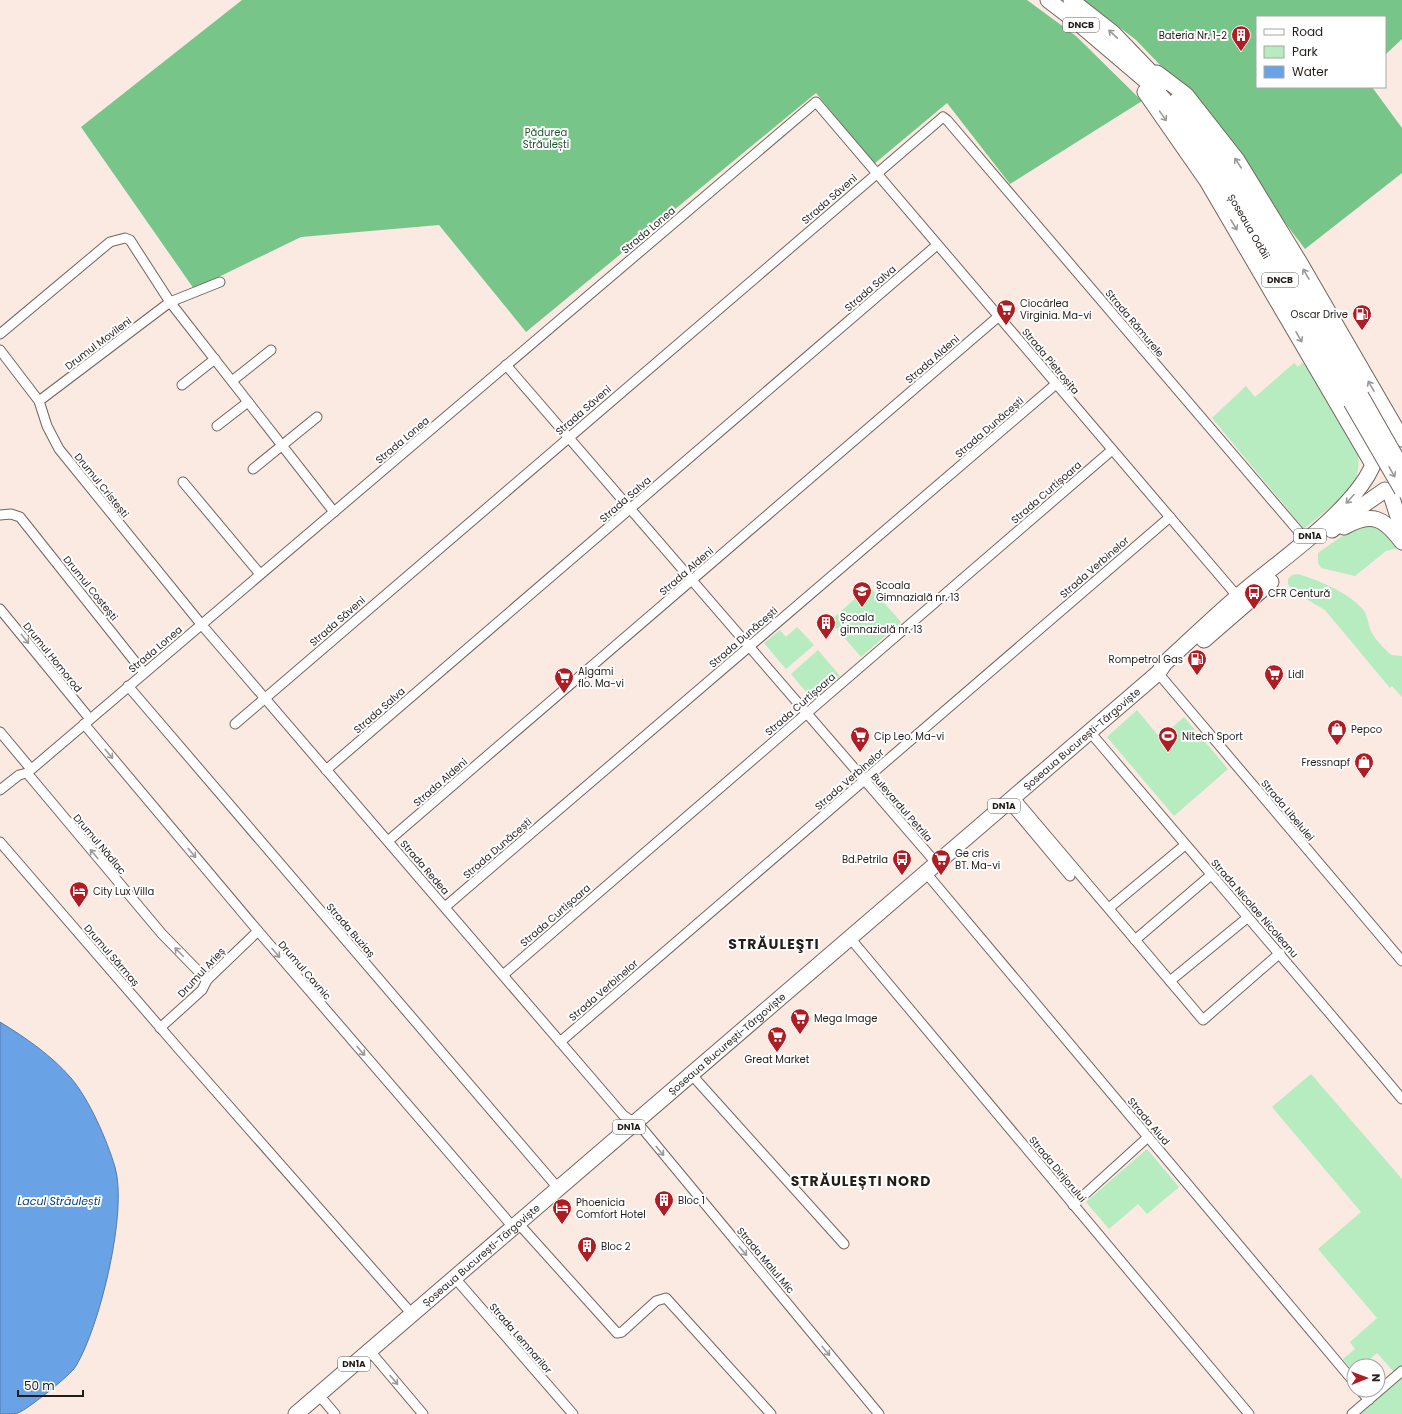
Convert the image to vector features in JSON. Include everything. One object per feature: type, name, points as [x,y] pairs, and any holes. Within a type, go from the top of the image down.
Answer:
[{"type":"main road","name":"Șoseaua Odăii","points":[[1048,0],[1078,23],[1152,86],[1181,119],[1200,146],[1356,399],[1402,468]]},
{"type":"main road","name":"Șoseaua Odăii","points":[[1071,0],[1094,16],[1141,61],[1194,119],[1222,159],[1278,252],[1356,399],[1395,491]]},
{"type":"main road","points":[[1112,53],[1153,103],[1207,181],[1372,465],[1375,480],[1395,491],[1402,529]]},
{"type":"main road","points":[[1141,61],[1186,95],[1237,160],[1396,424],[1402,439]]},
{"type":"main road","name":"DN1A","points":[[1372,465],[1374,456],[1384,446],[1391,443],[1402,443]]},
{"type":"main road","name":"Șoseaua București-Târgoviște","points":[[296,1414],[411,1313],[516,1225],[1158,673],[1165,663],[1238,597],[1306,540],[1346,503],[1363,484],[1372,465]]},
{"type":"main road","name":"Șoseaua București-Târgoviște","points":[[1158,673],[1169,669],[1189,653],[1362,506],[1395,491]]},
{"type":"main road","points":[[1321,540],[1349,524],[1368,518],[1382,521],[1402,542]]},
{"type":"street","name":"Strada Pietroșița","points":[[816,102],[1238,597]]},
{"type":"street","name":"Strada Lonea","points":[[0,790],[19,775],[29,771],[816,102]]},
{"type":"street","name":"Strada Săveni","points":[[235,724],[940,118],[947,120]]},
{"type":"street","name":"Strada Rămurele","points":[[947,120],[1306,540]]},
{"type":"street","points":[[0,334],[110,242],[118,238],[125,238],[135,247],[170,302],[334,512]]},
{"type":"street","name":"Strada Salva","points":[[326,770],[937,245]]},
{"type":"street","name":"Drumul Movileni","points":[[39,401],[170,302],[220,282]]},
{"type":"street","name":"Strada Aldeni","points":[[388,841],[999,316]]},
{"type":"street","name":"Drumul Cristești","points":[[0,350],[39,401],[47,426],[59,449],[201,624]]},
{"type":"street","points":[[232,381],[271,350]]},
{"type":"street","points":[[182,385],[215,359]]},
{"type":"street","name":"Bulevardul Petrila","points":[[506,365],[864,780],[932,868]]},
{"type":"street","name":"Strada Dunăcești","points":[[445,907],[1056,384]]},
{"type":"street","points":[[217,426],[248,402]]},
{"type":"street","points":[[253,469],[317,417]]},
{"type":"street","name":"Strada Curtișoara","points":[[503,975],[1112,450]]},
{"type":"street","points":[[183,482],[260,574]]},
{"type":"street","name":"Drumul Costești","points":[[0,515],[11,514],[20,517],[144,673]]},
{"type":"street","name":"Strada Verbinelor","points":[[560,1042],[1170,517]]},
{"type":"street","name":"Drumul Homorod","points":[[0,609],[87,721]]},
{"type":"street","name":"Strada Redea","points":[[201,624],[623,1115],[633,1123]]},
{"type":"street","name":"Strada Libelulei","points":[[1158,673],[1402,961]]},
{"type":"street","name":"Strada Buziaș","points":[[128,686],[558,1188]]},
{"type":"street","name":"Drumul Cavnic","points":[[87,721],[258,931],[516,1225],[617,1333],[622,1332],[656,1301],[663,1298],[669,1300],[771,1414]]},
{"type":"street","name":"Drumul Nădlac","points":[[0,732],[29,771],[162,934],[207,980]]},
{"type":"street","name":"Strada Nicolae Nicoleanu","points":[[1090,732],[1247,918],[1280,953],[1402,1099]]},
{"type":"street","points":[[1011,799],[1070,876]]},
{"type":"street","points":[[1011,799],[1109,908],[1203,1020],[1280,953]]},
{"type":"street","name":"Drumul Sărmaș","points":[[0,842],[160,1028],[411,1313]]},
{"type":"street","points":[[1109,908],[1185,845]]},
{"type":"street","name":"Strada Aiud","points":[[932,868],[1148,1138],[1346,1373]]},
{"type":"street","points":[[1135,940],[1211,875]]},
{"type":"street","points":[[1170,982],[1247,918]]},
{"type":"street","name":"Drumul Arieș","points":[[160,1028],[202,990],[207,980],[258,931]]},
{"type":"street","name":"Strada Dirijorului","points":[[850,938],[1249,1414]]},
{"type":"street","points":[[691,1074],[844,1244]]},
{"type":"street","name":"Strada Malul Mic","points":[[633,1123],[642,1128],[879,1414]]},
{"type":"street","points":[[1073,1205],[1148,1138]]},
{"type":"street","name":"Strada Lemnarilor","points":[[454,1277],[573,1414]]},
{"type":"street","points":[[369,1350],[423,1414]]},
{"type":"street","points":[[1352,1414],[1402,1371]]},
{"type":"street","points":[[318,1394],[335,1414]]},
{"type":"green space","name":"Pădurea Străulești","points":[[242,0],[1027,0],[1076,36],[1142,101],[1010,184],[947,103],[874,164],[816,93],[526,332],[439,225],[301,237],[194,289],[81,127]]},
{"type":"green space","points":[[1084,0],[1402,0],[1402,39],[1386,54],[1386,16],[1256,16],[1256,88],[1373,88],[1402,128],[1402,173],[1305,249],[1186,92],[1136,40]]},
{"type":"green space","points":[[1303,362],[1358,450],[1359,462],[1355,481],[1351,487],[1304,529],[1212,418],[1246,386],[1255,397],[1294,363],[1298,367]]},
{"type":"green space","points":[[1364,524],[1382,528],[1398,548],[1386,551],[1355,576],[1321,568],[1318,563],[1318,553],[1355,527]]},
{"type":"green space","points":[[1297,574],[1334,588],[1351,599],[1364,611],[1372,634],[1377,641],[1391,655],[1402,656],[1402,697],[1392,686],[1390,688],[1325,610],[1293,591],[1288,584],[1288,579],[1292,575]]},
{"type":"green space","points":[[869,586],[901,622],[861,657],[830,621]]},
{"type":"green space","points":[[797,627],[814,645],[786,669],[764,643],[780,630],[786,637]]},
{"type":"green space","points":[[818,650],[840,676],[812,699],[791,674]]},
{"type":"green space","name":"Nitech Sport","points":[[1137,710],[1160,738],[1184,717],[1228,769],[1174,816],[1107,737]]},
{"type":"green space","points":[[1311,1074],[1402,1179],[1402,1365],[1394,1372],[1386,1363],[1386,1358],[1381,1358],[1377,1353],[1371,1358],[1346,1358],[1346,1363],[1343,1359],[1355,1349],[1350,1342],[1377,1318],[1318,1249],[1361,1212],[1272,1107]]},
{"type":"green space","points":[[1147,1149],[1179,1187],[1147,1214],[1138,1204],[1109,1229],[1086,1202]]},
{"type":"green space","points":[[1402,1371],[1402,1414],[1355,1414],[1372,1398],[1386,1398],[1386,1386]]},
{"type":"water","name":"Lacul Străulești","points":[[0,1022],[47,1054],[78,1087],[97,1120],[107,1145],[115,1167],[118,1187],[118,1211],[115,1239],[109,1268],[94,1324],[76,1366],[58,1384],[23,1410],[18,1413],[4,1414],[0,1414]]},
{"type":"place","name":"Bateria Nr. 1-2","points":[[1241,52]]},
{"type":"place","name":"Ciocârlea Virginia. Ma-vi","points":[[1006,326]]},
{"type":"place","name":"Oscar Drive","points":[[1362,331]]},
{"type":"place","name":"Școala Gimnazială nr. 13","points":[[862,608]]},
{"type":"place","name":"CFR Centură","points":[[1254,610]]},
{"type":"place","name":"Școala gimnazială nr. 13","points":[[826,640]]},
{"type":"place","name":"Rompetrol Gas","points":[[1197,676]]},
{"type":"place","name":"Lidl","points":[[1274,691]]},
{"type":"place","name":"Algami flo. Ma-vi","points":[[564,694]]},
{"type":"place","name":"Pepco","points":[[1337,746]]},
{"type":"place","name":"Cip Leo. Ma-vi","points":[[860,753]]},
{"type":"place","name":"Nitech Sport","points":[[1168,753]]},
{"type":"place","name":"Fressnapf","points":[[1364,779]]},
{"type":"place","name":"Bd.Petrila","points":[[902,876]]},
{"type":"place","name":"Ge cris BT. Ma-vi","points":[[941,876]]},
{"type":"place","name":"City Lux Villa","points":[[79,908]]},
{"type":"place","name":"Mega Image","points":[[800,1035]]},
{"type":"place","name":"Great Market","points":[[777,1053]]},
{"type":"place","name":"Bloc 1","points":[[664,1217]]},
{"type":"place","name":"Phoenicia Comfort Hotel","points":[[562,1225]]},
{"type":"place","name":"Bloc 2","points":[[587,1263]]},
{"type":"district","name":"STRĂULEŞTI","points":[[774,944]]},
{"type":"district","name":"STRĂULEȘTI NORD","points":[[861,1181]]}]
